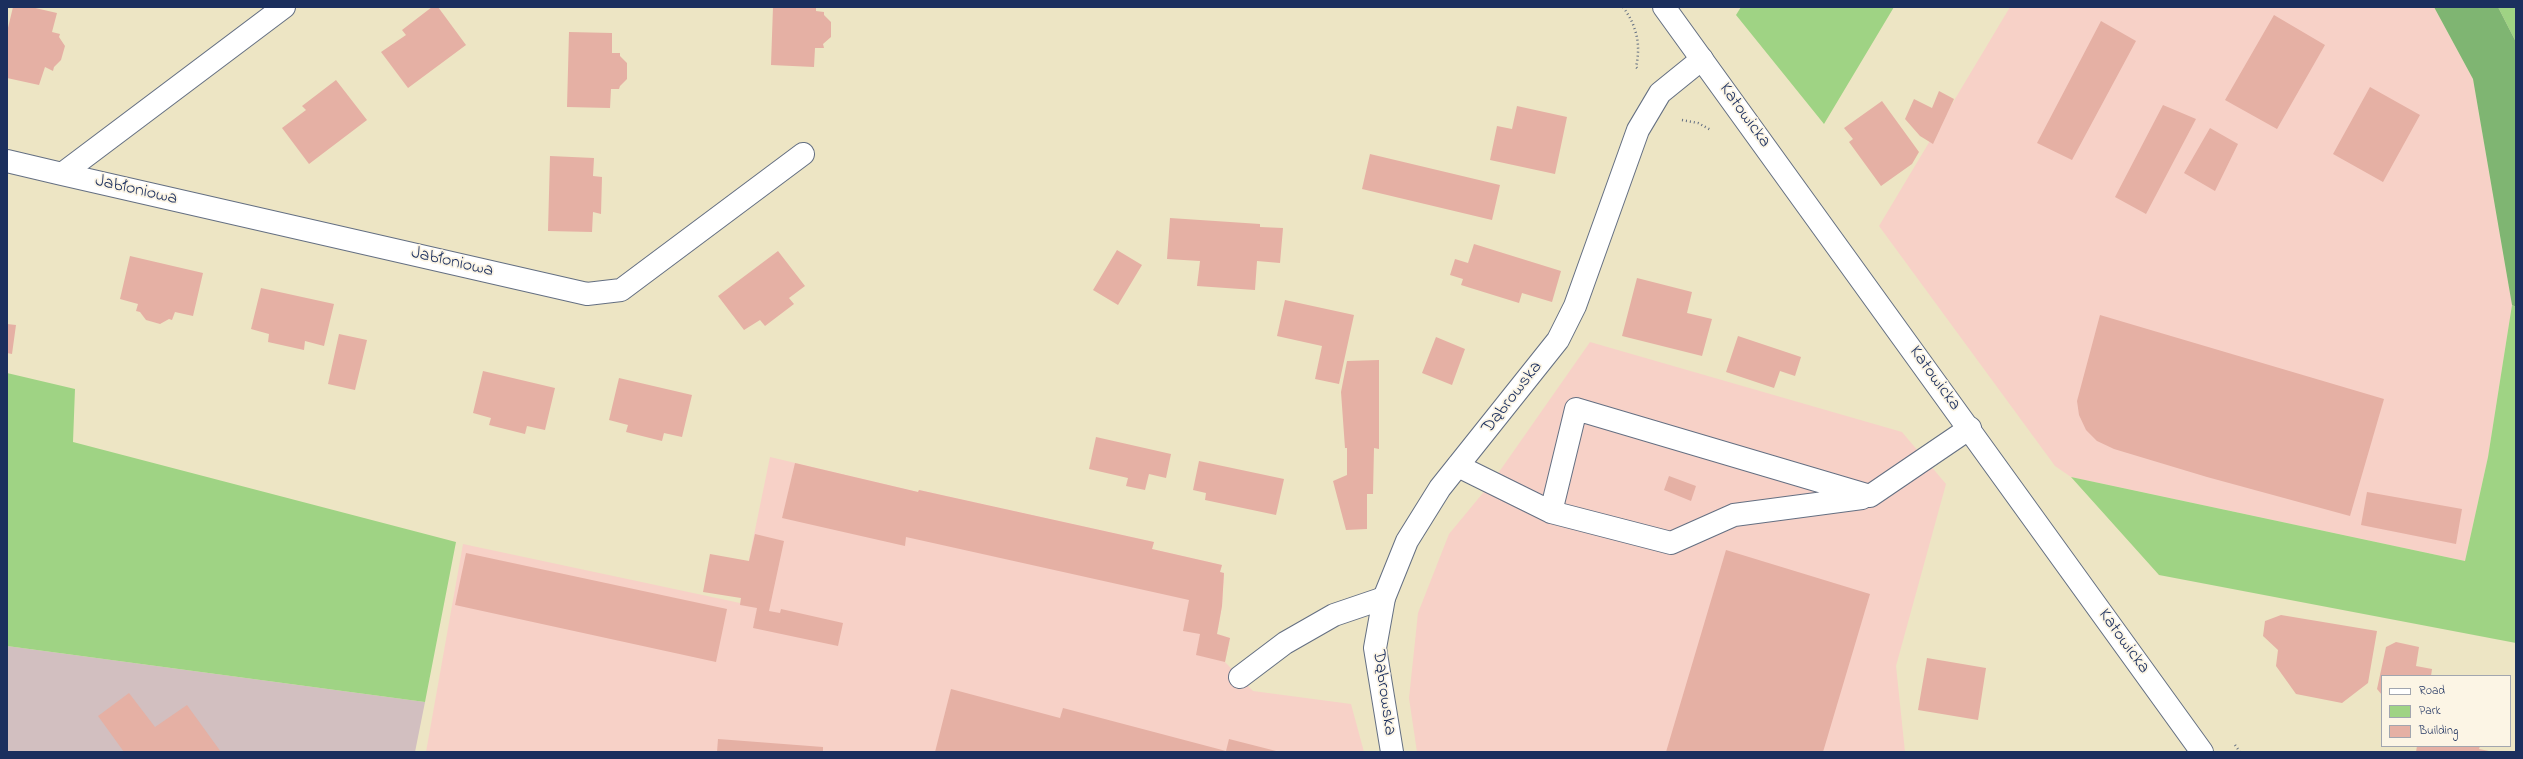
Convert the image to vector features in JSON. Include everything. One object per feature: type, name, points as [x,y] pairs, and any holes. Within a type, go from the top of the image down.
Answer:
[{"type":"street","name":"Jabłoniowa","points":[[62,174],[284,7]]},
{"type":"street","name":"Katowicka","points":[[1664,7],[1970,428],[2202,752]]},
{"type":"street","name":"Dąbrowska","points":[[1392,752],[1375,648],[1384,598],[1407,541],[1440,488],[1558,340],[1575,306],[1638,130],[1660,93],[1702,59]]},
{"type":"street","name":"Jabłoniowa","points":[[7,161],[587,294],[621,290],[803,154]]},
{"type":"street","points":[[1551,512],[1576,409],[1870,496]]},
{"type":"street","points":[[1458,466],[1551,512],[1671,543],[1734,515],[1870,496],[1970,428]]},
{"type":"street","points":[[1240,677],[1286,643],[1334,616],[1384,598]]},
{"type":"path","points":[[1623,7],[1636,32],[1640,49],[1636,67],[1684,122],[1698,123],[1710,129],[1715,135]]},
{"type":"shaded area","points":[[2010,7],[2434,7],[2473,79],[2512,305],[2488,457],[2465,561],[2071,477],[2055,466],[1879,226]]},
{"type":"shaded area","points":[[1590,342],[1902,432],[1946,484],[1896,666],[1905,752],[1417,752],[1409,698],[1418,613],[1449,534],[1492,482]]},
{"type":"shaded area","points":[[770,457],[918,492],[919,490],[1154,542],[1152,549],[1222,565],[1220,572],[1224,573],[1222,606],[1217,634],[1230,638],[1225,662],[1253,691],[1351,704],[1364,752],[426,752],[463,544],[740,603]]},
{"type":"shaded area","points":[[7,646],[425,702],[415,752],[7,752]]},
{"type":"green space","points":[[1741,7],[1894,7],[1824,124],[1736,15]]},
{"type":"green space","points":[[2434,7],[2498,7],[2516,42],[2516,307],[2512,305],[2473,79]]},
{"type":"green space","points":[[2498,7],[2516,7],[2516,42]]},
{"type":"green space","points":[[2512,305],[2516,307],[2516,643],[2159,575],[2071,477],[2465,561],[2488,457]]},
{"type":"green space","points":[[7,373],[75,389],[73,442],[456,542],[425,702],[7,646]]},
{"type":"building","points":[[13,7],[31,7],[57,13],[52,32],[60,34],[59,37],[65,46],[61,60],[54,67],[53,71],[45,67],[39,85],[7,78],[7,32]]},
{"type":"building","points":[[432,7],[438,7],[466,45],[408,88],[381,52],[406,35],[402,30]]},
{"type":"building","points":[[773,7],[816,7],[816,11],[824,12],[824,15],[831,22],[831,37],[823,44],[824,48],[815,48],[814,67],[771,65]]},
{"type":"building","points":[[2274,15],[2325,45],[2277,129],[2225,100]]},
{"type":"building","points":[[2101,21],[2136,41],[2072,160],[2037,143]]},
{"type":"building","points":[[569,32],[612,33],[612,53],[620,53],[620,56],[627,63],[627,79],[619,89],[611,89],[610,108],[567,107]]},
{"type":"building","points":[[336,80],[367,120],[309,164],[282,128],[306,110],[302,106]]},
{"type":"building","points":[[2370,87],[2420,115],[2383,182],[2333,154]]},
{"type":"building","points":[[1939,91],[1954,99],[1933,144],[1920,136],[1905,119],[1914,99],[1932,108]]},
{"type":"building","points":[[1882,101],[1919,152],[1912,164],[1881,186],[1849,142],[1853,139],[1844,128]]},
{"type":"building","points":[[2163,105],[2196,119],[2146,214],[2115,197]]},
{"type":"building","points":[[1517,106],[1567,117],[1555,174],[1490,160],[1497,126],[1512,129]]},
{"type":"building","points":[[2210,128],[2238,144],[2215,191],[2184,173]]},
{"type":"building","points":[[1370,154],[1500,185],[1492,220],[1362,189]]},
{"type":"building","points":[[550,156],[594,158],[593,176],[602,177],[601,214],[593,212],[592,232],[548,231]]},
{"type":"building","points":[[1170,218],[1260,224],[1260,227],[1283,228],[1280,263],[1257,261],[1255,290],[1197,286],[1200,261],[1167,259]]},
{"type":"building","points":[[1474,244],[1561,271],[1552,302],[1522,293],[1519,303],[1461,285],[1463,279],[1450,275],[1455,259],[1468,263]]},
{"type":"building","points":[[1117,250],[1142,265],[1118,305],[1093,290]]},
{"type":"building","points":[[778,251],[805,286],[789,298],[794,304],[765,326],[760,320],[744,330],[718,296]]},
{"type":"building","points":[[130,256],[203,273],[193,316],[175,312],[172,320],[169,319],[160,324],[146,320],[140,312],[136,311],[138,304],[120,299]]},
{"type":"building","points":[[1637,278],[1692,292],[1687,313],[1712,319],[1702,356],[1622,336]]},
{"type":"building","points":[[261,288],[334,304],[324,346],[305,341],[304,350],[268,342],[269,334],[251,329]]},
{"type":"building","points":[[1285,300],[1354,315],[1339,384],[1315,379],[1322,346],[1277,336]]},
{"type":"building","points":[[2100,315],[2384,399],[2350,516],[2207,477],[2114,449],[2097,441],[2086,430],[2079,415],[2077,401]]},
{"type":"building","points":[[7,324],[16,325],[12,354],[7,353]]},
{"type":"building","points":[[339,334],[367,340],[355,390],[328,384]]},
{"type":"building","points":[[1738,336],[1801,357],[1795,376],[1780,371],[1774,388],[1726,372]]},
{"type":"building","points":[[1436,337],[1465,349],[1452,385],[1422,373]]},
{"type":"building","points":[[1379,360],[1379,449],[1374,448],[1373,494],[1367,494],[1367,529],[1346,530],[1333,481],[1347,475],[1347,448],[1345,448],[1341,392],[1347,361]]},
{"type":"building","points":[[483,371],[555,388],[545,430],[527,426],[525,434],[489,425],[491,418],[473,413]]},
{"type":"building","points":[[619,378],[692,395],[682,437],[664,433],[662,441],[626,432],[628,425],[609,420]]},
{"type":"building","points":[[1096,437],[1171,454],[1166,478],[1149,474],[1145,490],[1126,486],[1128,478],[1089,469]]},
{"type":"building","points":[[1199,461],[1284,479],[1276,515],[1205,500],[1206,493],[1193,490]]},
{"type":"building","points":[[795,463],[918,492],[919,490],[1154,542],[1152,549],[1222,565],[1220,572],[1224,573],[1222,606],[1217,634],[1230,638],[1225,662],[1196,655],[1200,634],[1183,631],[1189,600],[906,537],[905,546],[782,518]]},
{"type":"building","points":[[1669,476],[1696,486],[1691,501],[1664,490]]},
{"type":"building","points":[[2367,492],[2462,509],[2456,544],[2361,525]]},
{"type":"building","points":[[755,534],[784,541],[769,611],[780,613],[781,609],[843,623],[838,646],[753,628],[757,608],[740,605],[741,598],[703,592],[710,554],[749,561]]},
{"type":"building","points":[[1726,550],[1870,594],[1823,752],[1666,752]]},
{"type":"building","points":[[466,553],[727,609],[716,662],[455,605]]},
{"type":"building","points":[[2281,615],[2377,631],[2368,683],[2342,703],[2296,694],[2276,666],[2278,650],[2263,636],[2265,621]]},
{"type":"building","points":[[2396,642],[2419,647],[2416,666],[2432,669],[2431,675],[2381,675],[2381,694],[2377,689],[2386,647]]},
{"type":"building","points":[[1927,658],[1986,668],[1978,720],[1918,710]]},
{"type":"building","points":[[951,689],[1060,718],[1063,708],[1226,751],[1229,739],[1280,752],[935,752]]},
{"type":"building","points":[[129,693],[155,727],[187,705],[221,752],[124,752],[98,716]]},
{"type":"building","points":[[718,739],[823,747],[823,752],[717,752]]},
{"type":"building","points":[[2417,747],[2480,747],[2479,749],[2489,751],[2416,752]]}]
